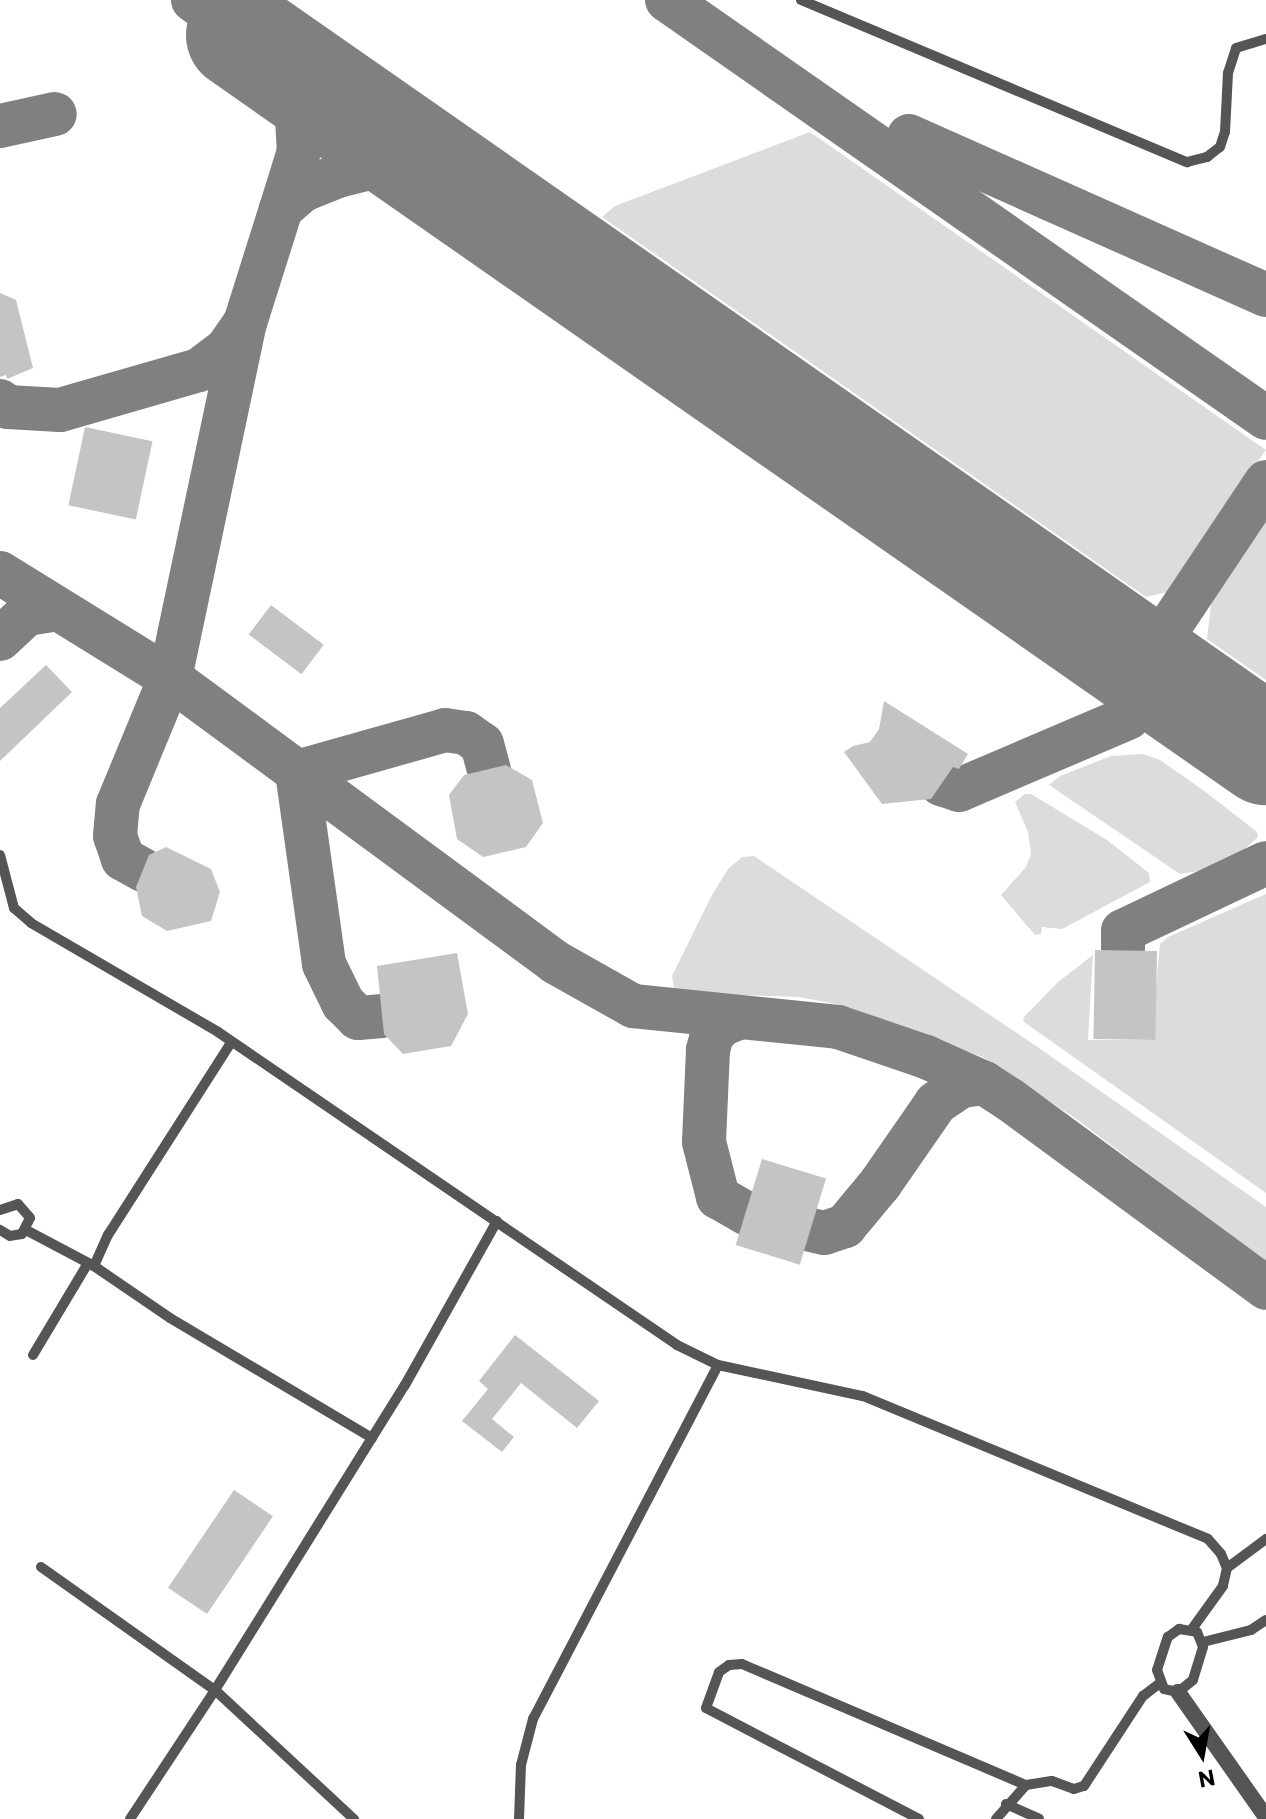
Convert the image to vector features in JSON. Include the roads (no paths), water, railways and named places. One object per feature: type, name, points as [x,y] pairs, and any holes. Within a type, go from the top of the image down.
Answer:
[{"type":"street","points":[[1178,1692],[1266,1817]]},
{"type":"lane","points":[[801,0],[1187,162],[1207,157],[1220,147],[1225,132],[1228,73],[1236,48],[1266,39]]},
{"type":"lane","points":[[0,855],[14,908],[31,923],[231,1043],[677,1345],[718,1365],[863,1396],[1208,1539],[1221,1554],[1227,1568],[1223,1586],[1192,1629]]},
{"type":"lane","points":[[33,1355],[231,1043]]},
{"type":"lane","points":[[0,1210],[11,1203],[24,1207],[30,1218],[26,1230],[16,1236],[0,1230]]},
{"type":"lane","points":[[130,1819],[215,1690],[372,1438],[497,1221]]},
{"type":"lane","points":[[26,1230],[91,1265],[170,1318],[372,1438]]},
{"type":"lane","points":[[519,1819],[521,1765],[533,1719],[718,1365]]},
{"type":"lane","points":[[1227,1568],[1266,1539]]},
{"type":"lane","points":[[41,1567],[215,1690],[354,1819]]},
{"type":"lane","points":[[1203,1642],[1251,1630],[1266,1620]]},
{"type":"lane","points":[[1160,1683],[1157,1670],[1168,1637],[1179,1629],[1192,1629],[1203,1642]]},
{"type":"lane","points":[[1160,1683],[1178,1692],[1193,1680],[1203,1642]]},
{"type":"lane","points":[[919,1819],[706,1708],[719,1672],[729,1665],[742,1664],[1026,1785],[1052,1781],[1074,1789],[1084,1786],[1143,1696],[1160,1683]]},
{"type":"lane","points":[[996,1819],[1006,1804],[1026,1785]]},
{"type":"lane","points":[[1006,1804],[1039,1819]]}]
